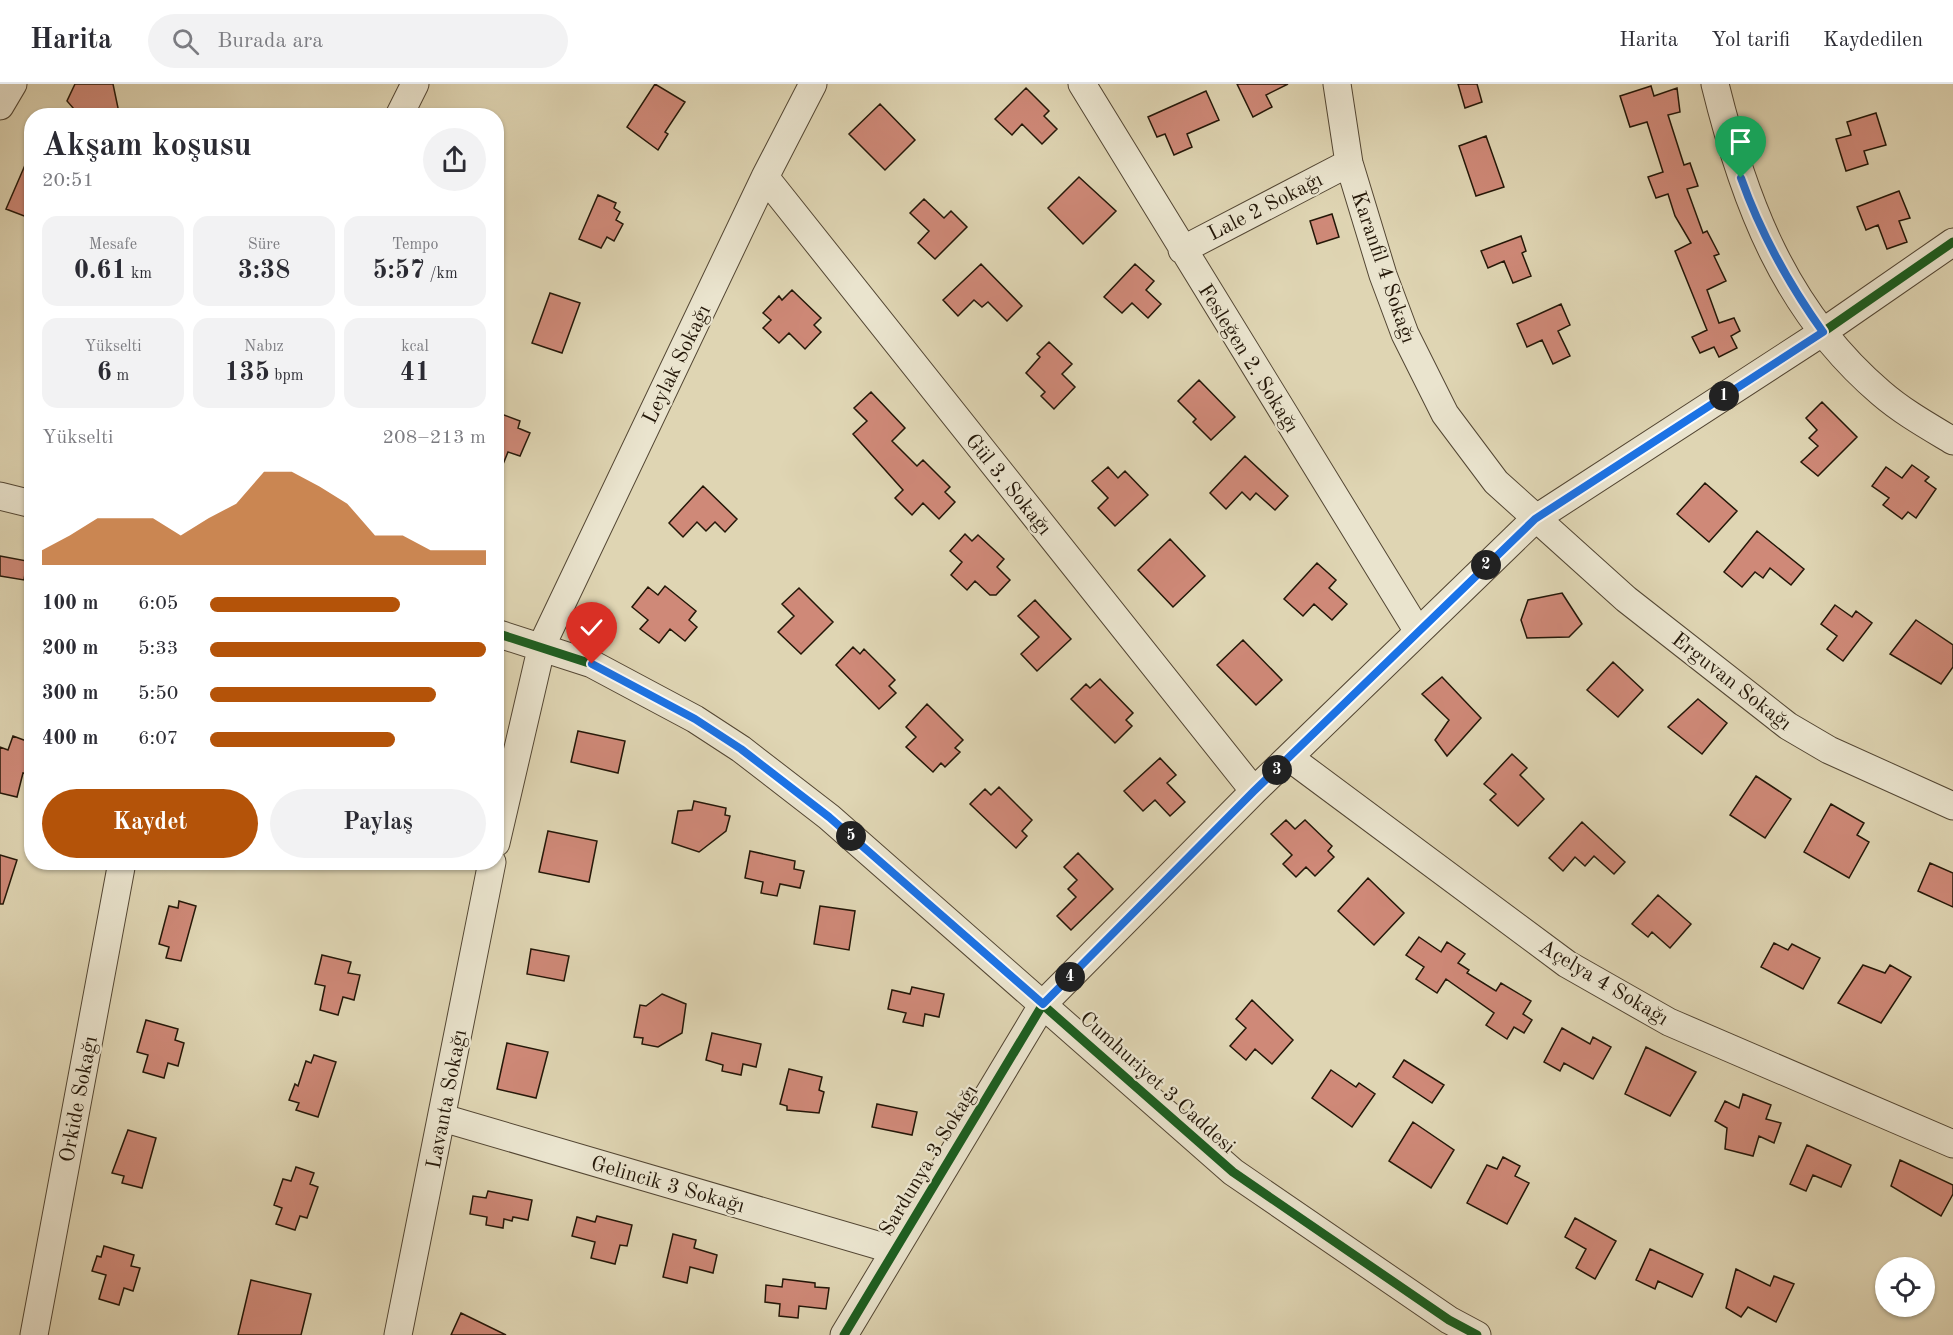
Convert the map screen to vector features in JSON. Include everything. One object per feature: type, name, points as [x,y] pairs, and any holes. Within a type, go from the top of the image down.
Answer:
[{"type":"street","points":[[0,106],[14,84]]},
{"type":"street","points":[[403,108],[415,84]]},
{"type":"street","name":"Leylak Sokağı","points":[[542,645],[765,177],[813,84]]},
{"type":"street","name":"Fesleğen 2. Sokağı","points":[[1082,84],[1417,630]]},
{"type":"street","name":"Karanfil 4 Sokağı","points":[[1337,84],[1349,163],[1383,275],[1405,334],[1431,388],[1466,444],[1496,482],[1535,519]]},
{"type":"street","points":[[1715,84],[1741,178],[1756,220],[1776,261],[1823,332],[1881,393],[1915,418],[1953,441]]},
{"type":"street","name":"Lale 2 Sokağı","points":[[1182,250],[1349,163]]},
{"type":"street","name":"Gül 3. Sokağı","points":[[765,177],[1254,791]]},
{"type":"street","name":"Sardunya 3 Sokağı","points":[[844,1335],[1043,1004],[1417,630],[1535,519],[1823,332],[1953,242]]},
{"type":"street","points":[[0,496],[24,502]]},
{"type":"street","name":"Erguvan Sokağı","points":[[1535,519],[1626,599],[1788,726],[1829,750],[1953,806]]},
{"type":"street","name":"Cumhuriyet 3 Caddesi","points":[[504,635],[542,645],[602,669],[695,719],[741,749],[829,817],[1233,1172],[1449,1320],[1476,1335]]},
{"type":"street","points":[[504,809],[542,645]]},
{"type":"street","name":"Açelya 4 Sokağı","points":[[1290,759],[1567,964],[1669,1022],[1953,1144]]},
{"type":"street","name":"Orkide Sokağı","points":[[34,1335],[121,870]]},
{"type":"street","name":"Lavanta Sokağı","points":[[398,1335],[490,870]]},
{"type":"street","name":"Gelincik 3 Sokağı","points":[[442,1118],[894,1250]]},
{"type":"building","points":[[75,84],[113,84],[118,108],[73,108],[67,101]]},
{"type":"building","points":[[655,84],[685,102],[665,132],[668,134],[658,150],[627,127]]},
{"type":"building","points":[[1237,84],[1288,84],[1266,95],[1272,107],[1253,117]]},
{"type":"building","points":[[1458,84],[1477,84],[1482,102],[1465,108]]},
{"type":"building","points":[[1651,86],[1654,96],[1677,88],[1680,112],[1668,115],[1684,165],[1690,163],[1698,186],[1687,189],[1703,233],[1707,231],[1719,254],[1714,256],[1726,281],[1707,290],[1719,323],[1734,318],[1740,331],[1731,336],[1737,348],[1719,357],[1714,347],[1700,353],[1692,337],[1707,330],[1675,251],[1691,243],[1675,216],[1668,194],[1656,198],[1648,177],[1663,172],[1647,122],[1630,127],[1620,96]]},
{"type":"building","points":[[1026,88],[1049,111],[1044,116],[1057,129],[1042,144],[1022,124],[1012,135],[995,119]]},
{"type":"building","points":[[1206,91],[1219,120],[1187,134],[1192,147],[1174,155],[1165,134],[1157,137],[1148,117]]},
{"type":"building","points":[[880,104],[915,140],[885,170],[849,134]]},
{"type":"building","points":[[1876,113],[1886,145],[1864,151],[1868,164],[1846,171],[1836,139],[1851,135],[1847,122]]},
{"type":"building","points":[[1486,136],[1504,187],[1476,196],[1459,146]]},
{"type":"building","points":[[24,167],[24,216],[6,209]]},
{"type":"building","points":[[1079,177],[1116,211],[1083,244],[1048,208]]},
{"type":"building","points":[[1899,191],[1910,218],[1899,221],[1907,242],[1887,249],[1878,225],[1866,230],[1857,207]]},
{"type":"building","points":[[598,195],[616,203],[614,208],[620,212],[616,220],[623,224],[614,241],[607,237],[601,248],[579,239]]},
{"type":"building","points":[[924,199],[944,218],[951,211],[967,227],[935,259],[918,243],[929,231],[910,213]]},
{"type":"building","points":[[1332,214],[1339,237],[1317,244],[1310,221]]},
{"type":"building","points":[[1521,236],[1526,251],[1522,253],[1531,276],[1513,283],[1504,261],[1488,268],[1481,251]]},
{"type":"building","points":[[981,264],[1022,306],[1007,321],[988,302],[982,307],[974,300],[958,316],[943,300]]},
{"type":"building","points":[[1135,264],[1154,281],[1146,290],[1161,304],[1148,318],[1132,303],[1122,313],[1104,297]]},
{"type":"building","points":[[792,290],[821,318],[814,325],[821,332],[805,349],[789,333],[779,343],[763,328],[771,320],[763,313],[779,296],[782,300]]},
{"type":"building","points":[[550,293],[580,303],[562,353],[532,343]]},
{"type":"building","points":[[1561,304],[1570,325],[1558,331],[1570,356],[1553,364],[1542,340],[1527,347],[1517,324]]},
{"type":"building","points":[[1049,342],[1072,364],[1062,374],[1075,387],[1054,409],[1041,396],[1045,392],[1026,373],[1040,357],[1037,354]]},
{"type":"building","points":[[1199,380],[1235,417],[1211,440],[1193,422],[1196,419],[1178,401]]},
{"type":"building","points":[[871,392],[905,428],[892,441],[917,466],[923,460],[950,487],[945,492],[955,502],[939,519],[923,503],[912,515],[895,498],[903,490],[853,434],[867,421],[854,408]]},
{"type":"building","points":[[1822,402],[1857,437],[1818,476],[1801,462],[1818,446],[1809,438],[1817,430],[1806,418]]},
{"type":"building","points":[[504,415],[520,421],[518,428],[530,433],[520,456],[508,452],[504,462]]},
{"type":"building","points":[[1245,456],[1288,496],[1275,510],[1256,493],[1250,500],[1242,492],[1226,509],[1210,493]]},
{"type":"building","points":[[1912,465],[1929,477],[1925,481],[1936,489],[1916,518],[1908,512],[1902,519],[1883,505],[1889,498],[1872,486],[1886,467],[1902,478]]},
{"type":"building","points":[[1108,467],[1118,478],[1125,471],[1148,495],[1115,526],[1098,508],[1108,498],[1092,481]]},
{"type":"building","points":[[1705,483],[1737,511],[1709,542],[1677,514]]},
{"type":"building","points":[[703,486],[737,519],[725,532],[715,522],[706,531],[697,522],[683,537],[669,523]]},
{"type":"building","points":[[1757,531],[1804,569],[1791,585],[1770,568],[1763,578],[1755,572],[1742,587],[1724,572]]},
{"type":"building","points":[[965,534],[972,541],[978,535],[1004,559],[997,567],[1010,580],[996,595],[990,595],[975,581],[967,590],[951,575],[962,562],[950,551]]},
{"type":"building","points":[[1170,539],[1205,576],[1173,607],[1138,570]]},
{"type":"building","points":[[0,556],[24,560],[24,580],[0,576]]},
{"type":"building","points":[[1317,563],[1336,580],[1329,588],[1347,604],[1332,620],[1314,604],[1303,616],[1284,599]]},
{"type":"building","points":[[665,586],[696,611],[689,620],[697,627],[685,641],[670,629],[659,643],[640,629],[648,620],[632,607],[648,587],[658,595]]},
{"type":"building","points":[[799,588],[833,622],[801,654],[778,632],[794,616],[782,604]]},
{"type":"building","points":[[1562,593],[1582,624],[1569,637],[1527,638],[1521,620],[1528,600]]},
{"type":"building","points":[[1035,600],[1071,639],[1037,671],[1021,654],[1039,637],[1018,616]]},
{"type":"building","points":[[1835,605],[1852,617],[1856,611],[1872,623],[1843,661],[1827,649],[1837,636],[1821,624]]},
{"type":"building","points":[[1916,620],[1953,645],[1953,667],[1941,684],[1890,654]]},
{"type":"building","points":[[1243,640],[1282,680],[1256,705],[1217,665]]},
{"type":"building","points":[[853,647],[860,654],[864,649],[895,680],[889,686],[896,693],[879,709],[836,665]]},
{"type":"building","points":[[1613,662],[1643,690],[1618,717],[1587,690]]},
{"type":"building","points":[[1442,677],[1481,718],[1447,756],[1435,740],[1449,720],[1422,694]]},
{"type":"building","points":[[1100,679],[1133,713],[1126,720],[1132,726],[1115,743],[1071,699],[1086,684],[1090,688]]},
{"type":"building","points":[[1698,699],[1727,723],[1702,754],[1668,727]]},
{"type":"building","points":[[927,704],[963,740],[955,748],[960,752],[945,767],[941,763],[933,772],[906,747],[916,737],[906,727]]},
{"type":"building","points":[[578,731],[625,741],[618,773],[571,762]]},
{"type":"building","points":[[13,736],[24,740],[24,773],[17,797],[0,793],[0,747],[8,750]]},
{"type":"building","points":[[1512,754],[1527,768],[1520,775],[1544,799],[1518,826],[1490,800],[1496,794],[1484,784]]},
{"type":"building","points":[[1160,758],[1176,775],[1167,783],[1185,802],[1170,816],[1155,800],[1143,811],[1124,791]]},
{"type":"building","points":[[1756,776],[1791,799],[1765,838],[1730,815]]},
{"type":"building","points":[[999,787],[1032,820],[1022,831],[1027,836],[1016,848],[970,804],[985,789],[991,795]]},
{"type":"building","points":[[694,801],[726,808],[725,815],[730,816],[726,831],[699,852],[672,843],[678,811],[692,810]]},
{"type":"building","points":[[1831,804],[1864,823],[1857,835],[1869,842],[1849,878],[1804,852]]},
{"type":"building","points":[[1286,820],[1295,829],[1305,820],[1332,846],[1328,851],[1334,857],[1315,876],[1306,867],[1296,877],[1283,864],[1292,855],[1271,834]]},
{"type":"building","points":[[1582,822],[1625,862],[1614,874],[1594,856],[1585,866],[1575,857],[1563,871],[1549,858]]},
{"type":"building","points":[[548,831],[597,841],[589,882],[539,872]]},
{"type":"building","points":[[750,851],[795,861],[794,869],[804,871],[800,888],[780,884],[777,896],[761,893],[763,882],[745,878]]},
{"type":"building","points":[[1078,853],[1113,889],[1071,930],[1057,916],[1076,897],[1068,889],[1077,880],[1064,867]]},
{"type":"building","points":[[0,855],[17,860],[3,904],[0,904]]},
{"type":"building","points":[[1930,863],[1953,873],[1953,907],[1918,891]]},
{"type":"building","points":[[1368,878],[1404,913],[1374,945],[1338,911]]},
{"type":"building","points":[[1658,895],[1691,924],[1670,948],[1652,932],[1648,937],[1632,924]]},
{"type":"building","points":[[179,901],[196,906],[181,961],[166,958],[169,947],[159,944],[169,906],[178,908]]},
{"type":"building","points":[[820,906],[855,911],[849,950],[814,944]]},
{"type":"building","points":[[1419,937],[1441,952],[1447,942],[1465,954],[1458,963],[1469,970],[1467,973],[1496,991],[1501,983],[1531,1001],[1523,1014],[1532,1020],[1524,1033],[1514,1027],[1507,1039],[1486,1025],[1494,1013],[1446,979],[1437,993],[1416,979],[1424,967],[1406,955]]},
{"type":"building","points":[[1774,943],[1788,950],[1792,944],[1820,958],[1803,989],[1761,967]]},
{"type":"building","points":[[531,949],[569,956],[564,981],[527,974]]},
{"type":"building","points":[[322,955],[351,962],[348,973],[360,975],[354,1000],[343,997],[338,1015],[320,1010],[325,986],[315,984]]},
{"type":"building","points":[[1863,965],[1885,973],[1890,965],[1911,977],[1881,1023],[1838,1003]]},
{"type":"building","points":[[912,987],[944,994],[939,1017],[925,1014],[923,1026],[903,1022],[906,1013],[888,1009],[892,990],[910,994]]},
{"type":"building","points":[[662,994],[686,1004],[682,1033],[658,1047],[642,1044],[643,1038],[634,1037],[640,1005],[646,1006]]},
{"type":"building","points":[[1252,1000],[1293,1040],[1272,1064],[1255,1049],[1246,1060],[1230,1046],[1246,1028],[1236,1019]]},
{"type":"building","points":[[146,1020],[178,1029],[175,1040],[184,1043],[178,1066],[168,1063],[164,1078],[143,1072],[148,1055],[137,1052]]},
{"type":"building","points":[[1562,1028],[1590,1044],[1593,1037],[1611,1047],[1593,1079],[1564,1063],[1560,1071],[1544,1062]]},
{"type":"building","points":[[712,1033],[761,1044],[756,1067],[743,1064],[741,1075],[722,1071],[723,1065],[706,1060]]},
{"type":"building","points":[[507,1043],[548,1052],[536,1098],[497,1089]]},
{"type":"building","points":[[1646,1047],[1696,1072],[1670,1116],[1625,1094]]},
{"type":"building","points":[[314,1055],[336,1062],[318,1117],[296,1110],[299,1103],[289,1100],[295,1084],[298,1086],[306,1061],[311,1063]]},
{"type":"building","points":[[1404,1060],[1444,1085],[1432,1103],[1393,1077]]},
{"type":"building","points":[[789,1069],[822,1077],[819,1090],[824,1092],[819,1113],[787,1110],[787,1106],[780,1104]]},
{"type":"building","points":[[1331,1070],[1356,1087],[1359,1083],[1375,1094],[1352,1127],[1312,1098]]},
{"type":"building","points":[[1743,1094],[1771,1105],[1766,1119],[1781,1123],[1774,1143],[1759,1136],[1753,1156],[1725,1149],[1727,1128],[1715,1121],[1725,1101],[1739,1108]]},
{"type":"building","points":[[877,1104],[917,1112],[912,1135],[872,1127]]},
{"type":"building","points":[[1413,1122],[1454,1150],[1431,1188],[1389,1161]]},
{"type":"building","points":[[128,1130],[156,1138],[142,1188],[122,1183],[124,1176],[112,1173]]},
{"type":"building","points":[[1807,1145],[1851,1165],[1841,1187],[1813,1175],[1806,1191],[1790,1184]]},
{"type":"building","points":[[1503,1157],[1520,1166],[1515,1176],[1529,1183],[1507,1224],[1467,1203],[1487,1165],[1497,1169]]},
{"type":"building","points":[[1900,1160],[1953,1185],[1953,1194],[1941,1216],[1891,1186]]},
{"type":"building","points":[[296,1167],[314,1173],[310,1184],[318,1187],[307,1218],[300,1216],[295,1230],[276,1224],[282,1208],[274,1205],[283,1179],[291,1181]]},
{"type":"building","points":[[488,1191],[532,1200],[528,1220],[513,1217],[512,1221],[504,1219],[503,1228],[486,1225],[487,1217],[470,1214],[473,1196],[486,1198]]},
{"type":"building","points":[[597,1216],[632,1225],[627,1246],[620,1245],[615,1264],[591,1258],[595,1242],[572,1236],[577,1217],[595,1222]]},
{"type":"building","points":[[1575,1218],[1616,1241],[1595,1279],[1576,1268],[1586,1249],[1565,1237]]},
{"type":"building","points":[[673,1234],[696,1240],[694,1248],[717,1255],[713,1273],[690,1267],[687,1283],[663,1277]]},
{"type":"building","points":[[104,1246],[134,1255],[131,1266],[140,1268],[133,1291],[124,1288],[119,1305],[99,1299],[106,1275],[92,1271],[97,1256],[101,1257]]},
{"type":"building","points":[[1650,1249],[1703,1274],[1692,1297],[1658,1281],[1655,1289],[1636,1280]]},
{"type":"building","points":[[1736,1269],[1770,1286],[1774,1276],[1794,1284],[1776,1322],[1748,1307],[1741,1317],[1726,1308]]},
{"type":"building","points":[[783,1279],[815,1283],[815,1287],[829,1288],[826,1309],[799,1306],[798,1318],[779,1316],[780,1304],[765,1302],[766,1285],[782,1287]]},
{"type":"building","points":[[251,1280],[311,1294],[301,1335],[238,1335]]},
{"type":"building","points":[[461,1313],[506,1335],[451,1335]]},
{"type":"cycle path","points":[[844,1335],[1043,1004],[1254,791],[1535,519],[1823,332],[1953,242]]},
{"type":"cycle path","points":[[504,636],[592,664],[695,719],[741,749],[829,817],[1233,1172],[1449,1320],[1477,1335]]},
{"type":"route","points":[[592,664],[695,719],[741,749],[829,817],[1043,1004],[1417,630],[1535,519],[1823,332],[1776,261],[1756,220],[1741,178]]}]
